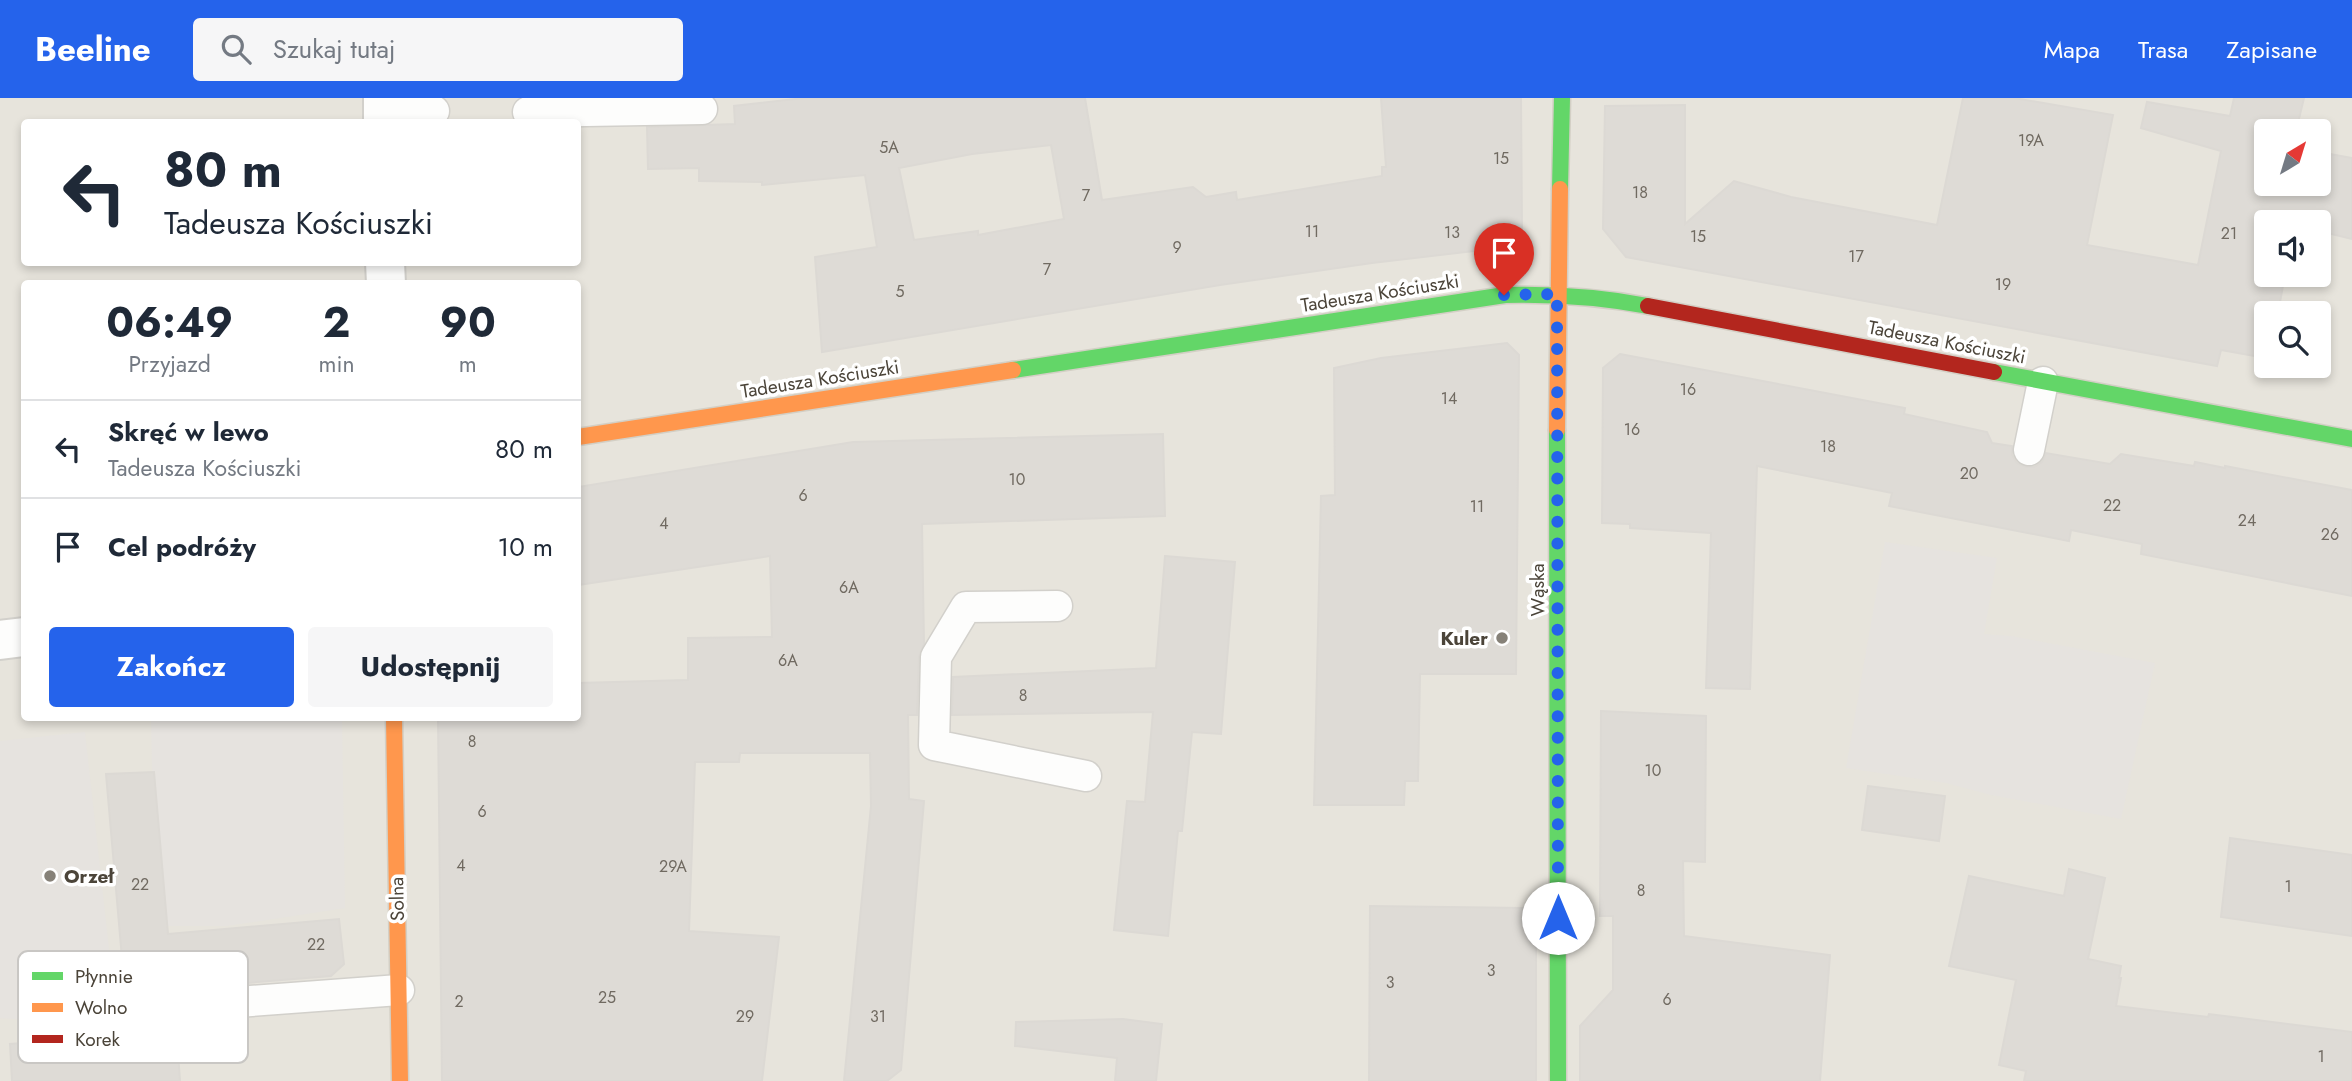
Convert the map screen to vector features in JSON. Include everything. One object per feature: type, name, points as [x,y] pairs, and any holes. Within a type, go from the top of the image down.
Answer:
[{"type":"street","name":"Wąska","points":[[1559,1081],[1557,294],[1562,98]]},
{"type":"street","name":"Tadeusza Kościuszki","points":[[581,438],[1504,295],[1557,294],[1615,300],[2352,439]]},
{"type":"street","points":[[0,640],[21,637]]},
{"type":"street","name":"Solna","points":[[394,721],[400,1081]]},
{"type":"lane","points":[[528,112],[702,108]]},
{"type":"lane","points":[[383,111],[434,111]]},
{"type":"lane","points":[[2029,450],[2043,382]]},
{"type":"lane","points":[[1057,606],[966,607],[936,657],[934,745],[1086,776]]},
{"type":"lane","points":[[248,1001],[399,990]]},
{"type":"shaded area","points":[[0,98],[2352,98],[2352,1081],[0,1081]]},
{"type":"shaded area","points":[[1885,542],[1997,558],[1984,634],[2011,636],[2155,663],[2121,819],[1991,795],[1946,783],[1846,768]]},
{"type":"shaded area","points":[[151,721],[342,721],[345,908],[227,926],[168,926],[152,767]]},
{"type":"shaded area","name":"Orzeł","points":[[85,732],[109,951],[18,951],[18,1019],[0,1018],[0,741]]},
{"type":"building","points":[[804,98],[1085,98],[1102,200],[1193,187],[1206,197],[1236,192],[1237,200],[1382,176],[1382,167],[1386,167],[1381,98],[1521,98],[1522,231],[1508,247],[1220,285],[822,352],[815,257],[877,247],[865,175],[762,185],[762,182],[699,181],[699,168],[648,169],[647,127],[735,124],[734,106]],"holes":[[[1051,145],[1064,219],[978,235],[978,231],[914,240],[899,168],[972,154]]]},
{"type":"building","points":[[1963,98],[2014,98],[2113,115],[2087,245],[2198,265],[2221,151],[2141,128],[2147,102],[2230,116],[2234,98],[2304,98],[2299,119],[2254,119],[2254,196],[2331,196],[2331,154],[2352,158],[2352,239],[2331,234],[2331,210],[2254,210],[2254,287],[2283,287],[2280,301],[2254,301],[2254,356],[2221,350],[2217,366],[1626,257],[1603,229],[1605,106],[1685,105],[1685,224],[1734,181],[1791,197],[1937,225]]},
{"type":"building","points":[[1507,343],[1519,355],[1516,674],[1420,674],[1418,781],[1405,781],[1404,805],[1314,805],[1321,496],[1335,495],[1334,368],[1381,358]]},
{"type":"building","points":[[1620,354],[1905,408],[1904,414],[1987,432],[1992,443],[2012,446],[2012,455],[2017,463],[2026,467],[2034,467],[2042,462],[2046,453],[2110,464],[2121,454],[2194,466],[2195,462],[2225,466],[2352,490],[2352,596],[2141,554],[2142,544],[2071,530],[2069,541],[1889,506],[1892,493],[1757,466],[1750,689],[1706,688],[1711,533],[1630,528],[1630,524],[1602,523],[1603,368]]},
{"type":"building","points":[[1163,434],[1165,516],[922,524],[924,644],[919,657],[917,715],[908,715],[909,799],[924,801],[901,1070],[887,1081],[844,1081],[871,806],[870,753],[740,753],[739,762],[695,762],[689,931],[779,937],[762,1081],[442,1081],[438,721],[581,721],[581,683],[688,680],[688,638],[772,637],[770,556],[581,585],[581,487],[853,442]]},
{"type":"building","points":[[1165,556],[1235,562],[1221,734],[1192,732],[1182,831],[1178,831],[1168,936],[1114,930],[1127,801],[1145,802],[1153,712],[952,715],[953,677],[1156,668]]},
{"type":"building","points":[[1601,711],[1706,716],[1705,862],[1683,861],[1684,936],[1830,955],[1820,1081],[1580,1081],[1580,1026],[1613,990],[1613,916],[1600,916]]},
{"type":"building","points":[[154,772],[168,934],[339,919],[344,964],[331,976],[248,983],[248,951],[121,951],[106,774]]},
{"type":"building","points":[[1868,786],[1945,796],[1939,841],[1862,830]]},
{"type":"building","points":[[2230,838],[2352,855],[2352,936],[2221,917]]},
{"type":"building","points":[[2069,869],[2105,878],[2088,959],[2121,966],[2116,1006],[2208,1017],[2209,1014],[2352,1032],[2352,1081],[2024,1081],[2026,1071],[1999,1065],[2016,980],[1949,966],[1969,876],[2064,896]]},
{"type":"building","points":[[1370,906],[1536,908],[1536,1081],[1369,1081]]},
{"type":"building","points":[[1123,1019],[1162,1024],[1156,1081],[1115,1081],[1117,1058],[1015,1046],[1016,1022]]},
{"type":"building","points":[[18,1043],[18,1063],[179,1063],[180,1081],[12,1081],[10,1044]]},
{"type":"traffic: fast","points":[[1560,189],[1562,98]]},
{"type":"traffic: fast","points":[[1013,370],[1505,295],[1577,297],[1648,306]]},
{"type":"traffic: fast","points":[[1994,372],[2352,439]]},
{"type":"traffic: fast","points":[[1557,430],[1558,1081]]},
{"type":"traffic: slow","points":[[1557,430],[1560,189]]},
{"type":"traffic: slow","points":[[581,437],[1013,370]]},
{"type":"traffic: slow","points":[[394,721],[400,1081]]},
{"type":"traffic: jam","points":[[1648,306],[1994,372]]},
{"type":"place","name":"Kuler","points":[[1502,638]]},
{"type":"place","name":"Orzeł","points":[[50,876]]},
{"type":"route","points":[[1504,295],[1557,294],[1558,918]]}]
